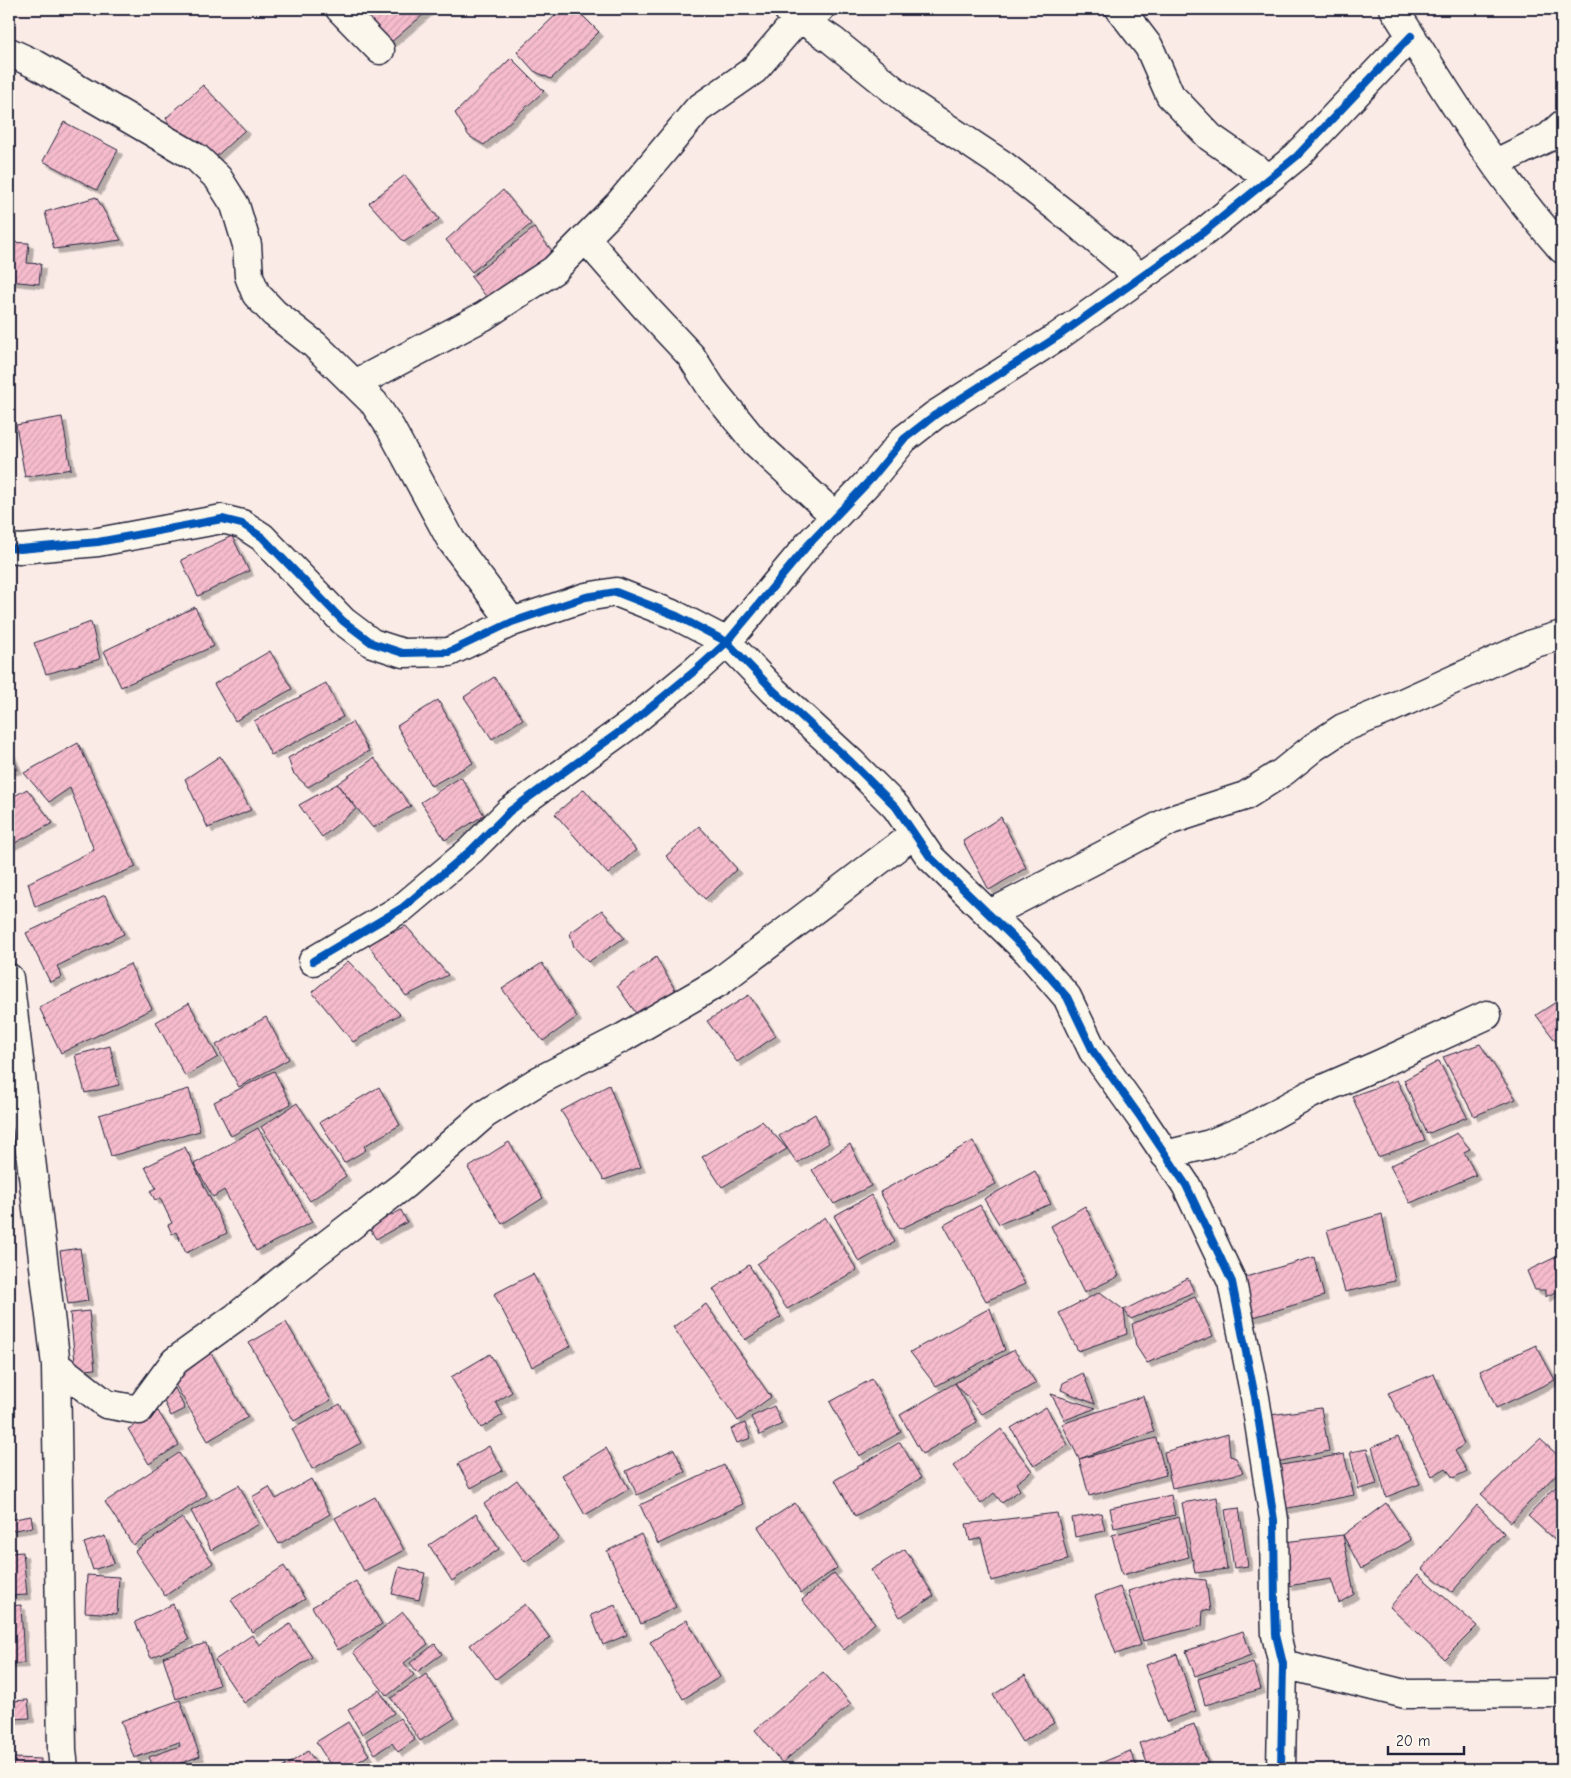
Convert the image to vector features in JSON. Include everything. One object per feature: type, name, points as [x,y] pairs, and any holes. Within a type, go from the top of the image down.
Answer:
[{"type":"street","points":[[340,9],[380,50]]},
{"type":"street","points":[[1120,9],[1149,47],[1170,95],[1210,138],[1269,178]]},
{"type":"street","points":[[1394,9],[1452,100],[1533,216],[1562,249]]},
{"type":"street","points":[[355,384],[484,316],[554,270],[619,204],[698,109],[754,70],[803,12],[832,40],[911,104],[1003,165],[1074,221],[1140,277]]},
{"type":"street","points":[[313,961],[402,908],[471,850],[510,811],[629,725],[697,669],[727,642],[808,545],[872,478],[904,439],[935,415],[1057,337],[1204,232],[1296,156],[1411,36]]},
{"type":"street","points":[[9,52],[35,64],[197,158],[218,178],[235,205],[247,245],[249,276],[256,294],[274,313],[314,345],[374,402],[390,427],[451,540],[512,622]]},
{"type":"street","points":[[1496,163],[1549,137],[1562,125]]},
{"type":"street","points":[[585,238],[647,310],[691,356],[712,389],[755,442],[836,516]]},
{"type":"street","points":[[9,548],[20,549],[98,542],[222,519],[242,524],[262,537],[343,621],[372,643],[403,653],[449,652],[512,622],[586,597],[616,592],[677,616],[727,642],[774,691],[851,762],[896,807],[930,857],[1028,952],[1066,997],[1093,1051],[1186,1185],[1232,1282],[1255,1397],[1274,1520],[1274,1605],[1276,1635],[1283,1664],[1278,1768]]},
{"type":"street","points":[[990,914],[1171,820],[1245,796],[1283,772],[1314,747],[1343,728],[1532,644],[1562,635]]},
{"type":"street","points":[[56,1366],[106,1404],[139,1410],[175,1361],[236,1318],[404,1185],[485,1114],[540,1080],[624,1037],[719,982],[914,834]]},
{"type":"street","points":[[9,978],[56,1366],[62,1750],[64,1769]]},
{"type":"street","points":[[1165,1155],[1210,1144],[1251,1127],[1311,1094],[1487,1015]]},
{"type":"street","points":[[1283,1664],[1405,1694],[1562,1693]]},
{"type":"building","points":[[365,9],[430,9],[390,43],[359,13]]},
{"type":"building","points":[[562,9],[576,9],[599,32],[551,79],[534,71],[517,52]]},
{"type":"building","points":[[511,58],[544,91],[484,145],[469,136],[455,113]]},
{"type":"building","points":[[203,85],[245,130],[211,161],[181,148],[166,118]]},
{"type":"building","points":[[64,122],[118,150],[97,190],[43,161]]},
{"type":"building","points":[[405,175],[439,219],[404,242],[369,203]]},
{"type":"building","points":[[503,190],[531,224],[472,272],[446,240]]},
{"type":"building","points":[[96,197],[121,240],[54,249],[45,212]]},
{"type":"building","points":[[534,228],[556,256],[495,308],[471,277]]},
{"type":"building","points":[[9,242],[29,243],[27,263],[41,264],[39,284],[9,281]]},
{"type":"building","points":[[62,417],[71,469],[25,477],[16,425]]},
{"type":"building","points":[[232,536],[249,571],[198,596],[181,560]]},
{"type":"building","points":[[195,607],[214,646],[121,687],[104,651]]},
{"type":"building","points":[[91,622],[100,659],[46,674],[34,643]]},
{"type":"building","points":[[270,651],[292,689],[235,721],[214,684]]},
{"type":"building","points":[[494,677],[523,719],[492,739],[464,697]]},
{"type":"building","points":[[326,683],[343,717],[271,755],[254,721]]},
{"type":"building","points":[[438,700],[473,763],[431,786],[397,726]]},
{"type":"building","points":[[352,722],[369,751],[308,787],[293,773],[288,758]]},
{"type":"building","points":[[78,743],[136,867],[35,907],[28,883],[94,850],[70,788],[49,802],[24,773]]},
{"type":"building","points":[[9,748],[18,769],[9,771]]},
{"type":"building","points":[[220,756],[251,810],[208,828],[185,779]]},
{"type":"building","points":[[374,758],[411,806],[373,828],[337,784]]},
{"type":"building","points":[[461,777],[484,815],[445,840],[421,802]]},
{"type":"building","points":[[337,784],[356,809],[322,837],[299,805]]},
{"type":"building","points":[[27,789],[53,823],[9,846],[9,799]]},
{"type":"building","points":[[584,789],[636,850],[608,874],[555,814]]},
{"type":"building","points":[[1001,817],[1026,868],[989,890],[963,841]]},
{"type":"building","points":[[699,826],[737,869],[705,899],[666,856]]},
{"type":"building","points":[[105,895],[124,934],[57,966],[62,977],[50,982],[26,933]]},
{"type":"building","points":[[602,910],[624,938],[588,962],[574,947],[570,933]]},
{"type":"building","points":[[406,926],[448,975],[406,996],[367,943]]},
{"type":"building","points":[[656,957],[677,993],[640,1019],[617,986]]},
{"type":"building","points":[[348,961],[400,1014],[353,1042],[312,992]]},
{"type":"building","points":[[542,963],[577,1017],[543,1041],[502,989]]},
{"type":"building","points":[[130,964],[152,1009],[61,1053],[39,1007]]},
{"type":"building","points":[[749,995],[776,1036],[737,1062],[707,1021]]},
{"type":"building","points":[[1562,998],[1562,1046],[1560,1047],[1536,1015]]},
{"type":"building","points":[[189,1003],[218,1057],[185,1076],[156,1022]]},
{"type":"building","points":[[266,1017],[289,1059],[239,1087],[216,1045]]},
{"type":"building","points":[[1480,1044],[1516,1099],[1474,1116],[1443,1057]]},
{"type":"building","points":[[110,1046],[119,1085],[85,1093],[75,1055]]},
{"type":"building","points":[[1439,1061],[1467,1117],[1427,1134],[1404,1080]]},
{"type":"building","points":[[274,1071],[291,1104],[231,1136],[214,1102]]},
{"type":"building","points":[[1397,1080],[1425,1140],[1378,1157],[1352,1096]]},
{"type":"building","points":[[609,1085],[641,1167],[604,1180],[561,1111]]},
{"type":"building","points":[[379,1087],[400,1125],[364,1146],[366,1150],[344,1163],[320,1122]]},
{"type":"building","points":[[189,1089],[200,1131],[111,1156],[99,1115]]},
{"type":"building","points":[[297,1103],[346,1176],[310,1201],[261,1127]]},
{"type":"building","points":[[815,1114],[829,1143],[797,1163],[779,1136]]},
{"type":"building","points":[[762,1121],[787,1149],[722,1187],[702,1157]]},
{"type":"building","points":[[258,1128],[312,1222],[256,1251],[224,1190],[213,1197],[194,1164]]},
{"type":"building","points":[[1457,1133],[1470,1149],[1464,1152],[1476,1175],[1410,1203],[1390,1166]]},
{"type":"building","points":[[973,1141],[996,1184],[900,1229],[880,1192]]},
{"type":"building","points":[[509,1142],[543,1198],[502,1224],[468,1168]]},
{"type":"building","points":[[850,1144],[871,1186],[834,1204],[812,1170]]},
{"type":"building","points":[[185,1147],[227,1233],[186,1253],[176,1232],[172,1234],[168,1225],[172,1223],[160,1198],[155,1200],[150,1191],[156,1188],[145,1167]]},
{"type":"building","points":[[1035,1171],[1051,1204],[999,1224],[984,1199]]},
{"type":"building","points":[[871,1195],[895,1242],[859,1262],[834,1216]]},
{"type":"building","points":[[980,1205],[1025,1284],[986,1301],[944,1225]]},
{"type":"building","points":[[1085,1206],[1119,1276],[1084,1293],[1051,1226]]},
{"type":"building","points":[[401,1210],[407,1222],[376,1239],[369,1227]]},
{"type":"building","points":[[1382,1214],[1395,1281],[1345,1292],[1327,1230]]},
{"type":"building","points":[[825,1217],[857,1270],[787,1309],[757,1264]]},
{"type":"building","points":[[80,1248],[88,1301],[68,1304],[60,1251]]},
{"type":"building","points":[[1562,1254],[1562,1289],[1545,1297],[1545,1290],[1535,1290],[1527,1271]]},
{"type":"building","points":[[1314,1257],[1324,1296],[1247,1319],[1235,1280]]},
{"type":"building","points":[[749,1265],[781,1317],[745,1340],[713,1289]]},
{"type":"building","points":[[533,1274],[571,1346],[532,1367],[494,1294]]},
{"type":"building","points":[[1188,1278],[1194,1292],[1131,1319],[1124,1310]]},
{"type":"building","points":[[1100,1292],[1124,1310],[1127,1334],[1078,1351],[1059,1313]]},
{"type":"building","points":[[1195,1297],[1213,1336],[1147,1363],[1136,1346],[1132,1324]]},
{"type":"building","points":[[706,1304],[771,1397],[738,1421],[673,1327]]},
{"type":"building","points":[[990,1308],[1005,1350],[936,1386],[910,1352]]},
{"type":"building","points":[[89,1311],[95,1369],[76,1371],[70,1313]]},
{"type":"building","points":[[286,1322],[331,1400],[294,1421],[249,1343]]},
{"type":"building","points":[[1536,1345],[1555,1380],[1496,1408],[1480,1371]]},
{"type":"building","points":[[1014,1350],[1036,1383],[982,1414],[955,1383]]},
{"type":"building","points":[[210,1351],[248,1417],[208,1441],[169,1374]]},
{"type":"building","points":[[490,1354],[512,1392],[496,1402],[503,1415],[481,1428],[451,1377]]},
{"type":"building","points":[[1083,1373],[1095,1404],[1061,1390],[1063,1383]]},
{"type":"building","points":[[1434,1374],[1464,1444],[1455,1451],[1467,1471],[1453,1478],[1446,1468],[1432,1476],[1388,1393]]},
{"type":"building","points":[[872,1379],[901,1432],[859,1456],[830,1402]]},
{"type":"building","points":[[955,1383],[977,1422],[922,1454],[900,1415]]},
{"type":"building","points":[[175,1388],[185,1409],[171,1416],[161,1395]]},
{"type":"building","points":[[1051,1394],[1096,1408],[1065,1420]]},
{"type":"building","points":[[1143,1396],[1154,1432],[1079,1459],[1062,1424]]},
{"type":"building","points":[[340,1404],[361,1443],[312,1469],[292,1429]]},
{"type":"building","points":[[774,1406],[782,1424],[760,1435],[751,1417]]},
{"type":"building","points":[[1046,1407],[1068,1445],[1034,1466],[1011,1428]]},
{"type":"building","points":[[1321,1408],[1329,1451],[1272,1463],[1263,1416]]},
{"type":"building","points":[[158,1411],[179,1445],[149,1464],[128,1429]]},
{"type":"building","points":[[745,1423],[751,1438],[737,1443],[731,1429]]},
{"type":"building","points":[[1001,1429],[1032,1471],[1016,1483],[1020,1490],[1002,1503],[994,1493],[981,1504],[953,1466]]},
{"type":"building","points":[[1228,1434],[1230,1456],[1236,1458],[1243,1473],[1172,1488],[1164,1452]]},
{"type":"building","points":[[1398,1437],[1420,1484],[1386,1497],[1372,1447]]},
{"type":"building","points":[[1156,1438],[1166,1475],[1089,1496],[1079,1459]]},
{"type":"building","points":[[1540,1439],[1562,1459],[1562,1468],[1511,1522],[1481,1494]]},
{"type":"building","points":[[900,1442],[921,1478],[855,1516],[835,1480]]},
{"type":"building","points":[[489,1446],[503,1470],[471,1488],[458,1464]]},
{"type":"building","points":[[606,1448],[629,1489],[585,1515],[562,1475]]},
{"type":"building","points":[[674,1449],[685,1472],[637,1495],[626,1471]]},
{"type":"building","points":[[1367,1449],[1377,1484],[1359,1489],[1350,1452]]},
{"type":"building","points":[[179,1453],[207,1495],[133,1545],[105,1502]]},
{"type":"building","points":[[1344,1454],[1354,1495],[1284,1509],[1276,1466]]},
{"type":"building","points":[[724,1465],[743,1504],[658,1544],[640,1505]]},
{"type":"building","points":[[311,1479],[330,1514],[279,1544],[252,1497],[269,1487],[276,1499]]},
{"type":"building","points":[[517,1480],[559,1538],[525,1562],[484,1504]]},
{"type":"building","points":[[1562,1480],[1562,1539],[1558,1543],[1528,1516]]},
{"type":"building","points":[[239,1485],[259,1524],[211,1550],[191,1511]]},
{"type":"building","points":[[1171,1495],[1175,1515],[1114,1528],[1110,1508]]},
{"type":"building","points":[[375,1497],[404,1550],[364,1571],[335,1518]]},
{"type":"building","points":[[1217,1497],[1227,1569],[1195,1573],[1182,1503]]},
{"type":"building","points":[[795,1503],[837,1568],[801,1593],[758,1527]]},
{"type":"building","points":[[1386,1503],[1411,1540],[1361,1569],[1343,1535]]},
{"type":"building","points":[[1477,1505],[1504,1533],[1452,1592],[1422,1569]]},
{"type":"building","points":[[1239,1508],[1248,1566],[1234,1568],[1225,1510]]},
{"type":"building","points":[[1057,1513],[1068,1560],[991,1581],[981,1538],[970,1541],[966,1524]]},
{"type":"building","points":[[1101,1513],[1105,1531],[1075,1537],[1072,1518]]},
{"type":"building","points":[[476,1514],[499,1549],[452,1581],[429,1545]]},
{"type":"building","points":[[31,1516],[33,1527],[9,1531],[9,1520]]},
{"type":"building","points":[[1179,1517],[1189,1557],[1122,1575],[1112,1535]]},
{"type":"building","points":[[182,1518],[213,1563],[165,1596],[135,1551]]},
{"type":"building","points":[[641,1534],[676,1607],[641,1624],[607,1551]]},
{"type":"building","points":[[1343,1535],[1354,1594],[1339,1603],[1331,1579],[1288,1586],[1284,1542]]},
{"type":"building","points":[[105,1536],[114,1563],[93,1570],[84,1543]]},
{"type":"building","points":[[905,1549],[934,1596],[900,1617],[871,1570]]},
{"type":"building","points":[[23,1552],[27,1595],[9,1596],[9,1553]]},
{"type":"building","points":[[284,1566],[305,1599],[252,1632],[231,1600]]},
{"type":"building","points":[[399,1567],[425,1573],[419,1600],[392,1594]]},
{"type":"building","points":[[834,1573],[875,1623],[844,1650],[802,1600]]},
{"type":"building","points":[[1418,1574],[1477,1626],[1444,1659],[1390,1607]]},
{"type":"building","points":[[87,1575],[119,1577],[117,1614],[85,1612]]},
{"type":"building","points":[[1174,1577],[1206,1580],[1210,1611],[1203,1610],[1202,1626],[1143,1641],[1128,1591]]},
{"type":"building","points":[[356,1581],[382,1624],[338,1650],[312,1607]]},
{"type":"building","points":[[1120,1587],[1141,1645],[1116,1654],[1095,1596]]},
{"type":"building","points":[[173,1604],[189,1640],[151,1658],[135,1622]]},
{"type":"building","points":[[525,1604],[550,1638],[496,1679],[470,1645]]},
{"type":"building","points":[[21,1605],[24,1663],[9,1664],[9,1606]]},
{"type":"building","points":[[615,1605],[627,1635],[603,1645],[591,1615]]},
{"type":"building","points":[[403,1612],[428,1644],[404,1663],[414,1675],[387,1696],[353,1652]]},
{"type":"building","points":[[687,1620],[720,1677],[683,1699],[650,1642]]},
{"type":"building","points":[[290,1624],[312,1657],[244,1703],[215,1660],[252,1635],[259,1645]]},
{"type":"building","points":[[1243,1631],[1251,1655],[1195,1676],[1186,1651]]},
{"type":"building","points":[[206,1643],[219,1685],[176,1699],[163,1657]]},
{"type":"building","points":[[435,1644],[442,1654],[417,1672],[410,1663]]},
{"type":"building","points":[[1177,1654],[1196,1711],[1166,1722],[1146,1665]]},
{"type":"building","points":[[1253,1662],[1261,1689],[1205,1705],[1198,1679]]},
{"type":"building","points":[[823,1672],[851,1704],[782,1763],[755,1730]]},
{"type":"building","points":[[426,1674],[455,1718],[420,1741],[391,1698]]},
{"type":"building","points":[[1025,1675],[1054,1723],[1022,1742],[993,1695]]},
{"type":"building","points":[[379,1690],[394,1713],[362,1734],[348,1710]]},
{"type":"building","points":[[28,1700],[30,1718],[12,1719],[11,1701]]},
{"type":"building","points":[[180,1700],[200,1756],[165,1769],[154,1769],[149,1757],[180,1746],[179,1742],[134,1758],[121,1721]]},
{"type":"building","points":[[400,1718],[415,1740],[398,1752],[392,1743],[375,1754],[366,1740]]},
{"type":"building","points":[[348,1722],[369,1755],[347,1769],[333,1769],[316,1742]]},
{"type":"building","points":[[1194,1724],[1208,1764],[1195,1769],[1149,1769],[1140,1743]]},
{"type":"building","points":[[308,1751],[320,1769],[282,1768]]},
{"type":"building","points":[[1130,1751],[1138,1769],[1092,1769],[1091,1767]]},
{"type":"building","points":[[14,1758],[41,1759],[41,1769],[13,1769]]},
{"type":"cycle path","points":[[313,961],[402,908],[471,850],[510,811],[629,725],[697,669],[727,642],[808,545],[872,478],[904,439],[935,415],[1057,337],[1204,232],[1297,156],[1411,36]]},
{"type":"cycle path","points":[[9,548],[20,549],[98,542],[222,519],[242,524],[262,537],[343,621],[372,643],[403,653],[449,652],[512,622],[586,597],[616,592],[677,616],[727,642],[774,691],[851,762],[896,807],[930,857],[1028,952],[1067,997],[1093,1051],[1186,1185],[1232,1282],[1255,1397],[1274,1520],[1276,1635],[1283,1664],[1281,1769]]}]
